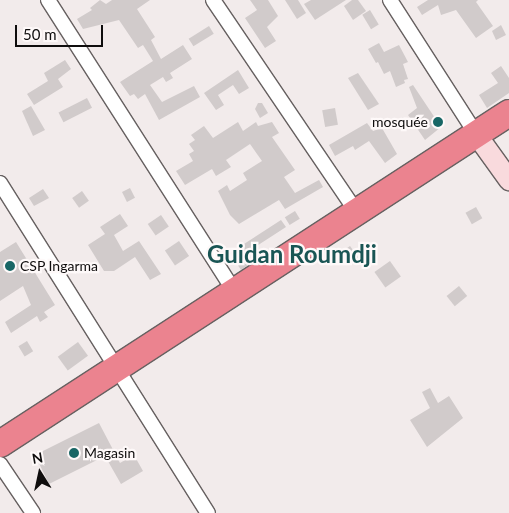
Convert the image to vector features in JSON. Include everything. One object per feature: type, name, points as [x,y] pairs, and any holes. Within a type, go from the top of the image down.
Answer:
[{"type":"highway","points":[[1,446],[115,367],[358,214],[509,113]]},
{"type":"street","points":[[48,0],[234,291]]},
{"type":"street","points":[[213,0],[358,214]]},
{"type":"street","points":[[390,0],[476,134],[509,180]]},
{"type":"street","points":[[0,184],[208,513]]},
{"type":"street","points":[[1,446],[33,513]]},
{"type":"building","points":[[100,0],[106,4],[112,0],[150,0],[137,9],[155,37],[151,40],[161,59],[183,45],[192,59],[170,73],[173,78],[166,82],[163,77],[150,85],[162,102],[194,86],[200,97],[159,120],[145,94],[138,99],[134,94],[130,96],[120,82],[153,61],[143,45],[138,48],[119,20],[83,29],[77,19],[92,10],[90,8]]},
{"type":"building","points":[[250,0],[268,0],[278,16],[267,27],[276,41],[265,48],[245,18],[257,10]]},
{"type":"building","points":[[285,0],[298,0],[306,13],[297,19]]},
{"type":"building","points":[[311,0],[346,0],[315,20],[304,4]]},
{"type":"building","points":[[352,0],[358,0],[366,11],[353,20],[344,6]]},
{"type":"building","points":[[428,0],[478,0],[476,2],[493,26],[476,38],[456,10],[441,15],[438,5],[422,15],[417,7]]},
{"type":"building","points":[[370,10],[379,25],[371,29],[362,15]]},
{"type":"building","points":[[501,25],[506,35],[496,40],[492,31]]},
{"type":"building","points":[[209,26],[214,34],[193,46],[189,39]]},
{"type":"building","points":[[379,43],[384,52],[399,45],[408,62],[403,64],[408,79],[404,80],[405,83],[396,87],[390,71],[384,74],[378,62],[376,63],[368,49]]},
{"type":"building","points":[[65,60],[71,69],[58,79],[63,87],[34,105],[27,94],[48,81],[44,73]]},
{"type":"building","points":[[501,66],[509,78],[509,93],[487,108],[479,95],[498,83],[491,73]]},
{"type":"building","points":[[238,70],[249,88],[239,94],[233,85],[218,95],[224,105],[216,110],[204,93]]},
{"type":"building","points":[[358,73],[379,104],[368,110],[348,78]]},
{"type":"building","points":[[413,85],[441,127],[425,140],[408,115],[417,108],[409,87]]},
{"type":"building","points":[[87,98],[92,108],[63,122],[58,113]]},
{"type":"building","points":[[258,103],[262,103],[268,113],[260,118],[255,109]]},
{"type":"building","points":[[31,106],[45,130],[33,136],[22,111]]},
{"type":"building","points":[[335,108],[338,125],[325,127],[322,110]]},
{"type":"building","points":[[238,122],[243,131],[256,122],[258,126],[272,122],[279,133],[272,137],[295,170],[284,177],[295,193],[319,180],[323,187],[285,209],[279,200],[239,224],[230,215],[218,191],[227,185],[230,191],[247,180],[243,173],[262,161],[250,144],[226,160],[231,167],[216,176],[212,169],[185,185],[176,171],[193,161],[189,154],[194,151],[189,144],[195,140],[191,135],[204,126],[213,138]]},
{"type":"building","points":[[367,123],[373,131],[382,128],[397,154],[385,163],[369,141],[355,150],[353,146],[335,156],[329,145]]},
{"type":"building","points":[[130,188],[135,198],[127,202],[122,192]]},
{"type":"building","points":[[43,189],[49,198],[34,206],[29,198]]},
{"type":"building","points":[[82,191],[89,201],[79,208],[72,198]]},
{"type":"building","points":[[476,207],[482,218],[472,224],[466,213]]},
{"type":"building","points":[[295,211],[300,219],[290,225],[285,217]]},
{"type":"building","points":[[120,214],[128,226],[114,235],[123,251],[139,241],[161,274],[150,280],[135,257],[114,271],[104,271],[88,245],[105,234],[100,227]]},
{"type":"building","points":[[161,215],[169,227],[156,236],[148,224]]},
{"type":"building","points":[[281,220],[286,227],[246,253],[252,262],[241,270],[230,253]]},
{"type":"building","points":[[179,241],[189,256],[175,265],[165,251]]},
{"type":"building","points":[[16,242],[55,305],[44,312],[48,317],[40,322],[37,316],[11,333],[5,322],[31,305],[23,286],[0,301],[0,252]]},
{"type":"building","points":[[350,246],[358,257],[348,265],[339,254]]},
{"type":"building","points":[[390,261],[401,277],[385,287],[374,272]]},
{"type":"building","points":[[459,286],[467,296],[455,306],[447,296]]},
{"type":"building","points":[[27,341],[33,351],[25,356],[18,346]]},
{"type":"building","points":[[78,342],[88,356],[68,370],[58,357]]},
{"type":"building","points":[[430,388],[438,403],[449,396],[463,418],[427,447],[410,420],[430,408],[422,392]]},
{"type":"building","name":"Magasin","points":[[99,423],[120,463],[134,455],[143,471],[121,484],[105,456],[49,484],[35,455]]},
{"type":"place","name":"mosquée","points":[[438,122]]},
{"type":"place","name":"CSP Ingarma","points":[[10,266]]},
{"type":"place","name":"Magasin","points":[[74,453]]},
{"type":"district","name":"Guidan Roumdji","points":[[292,254]]}]
